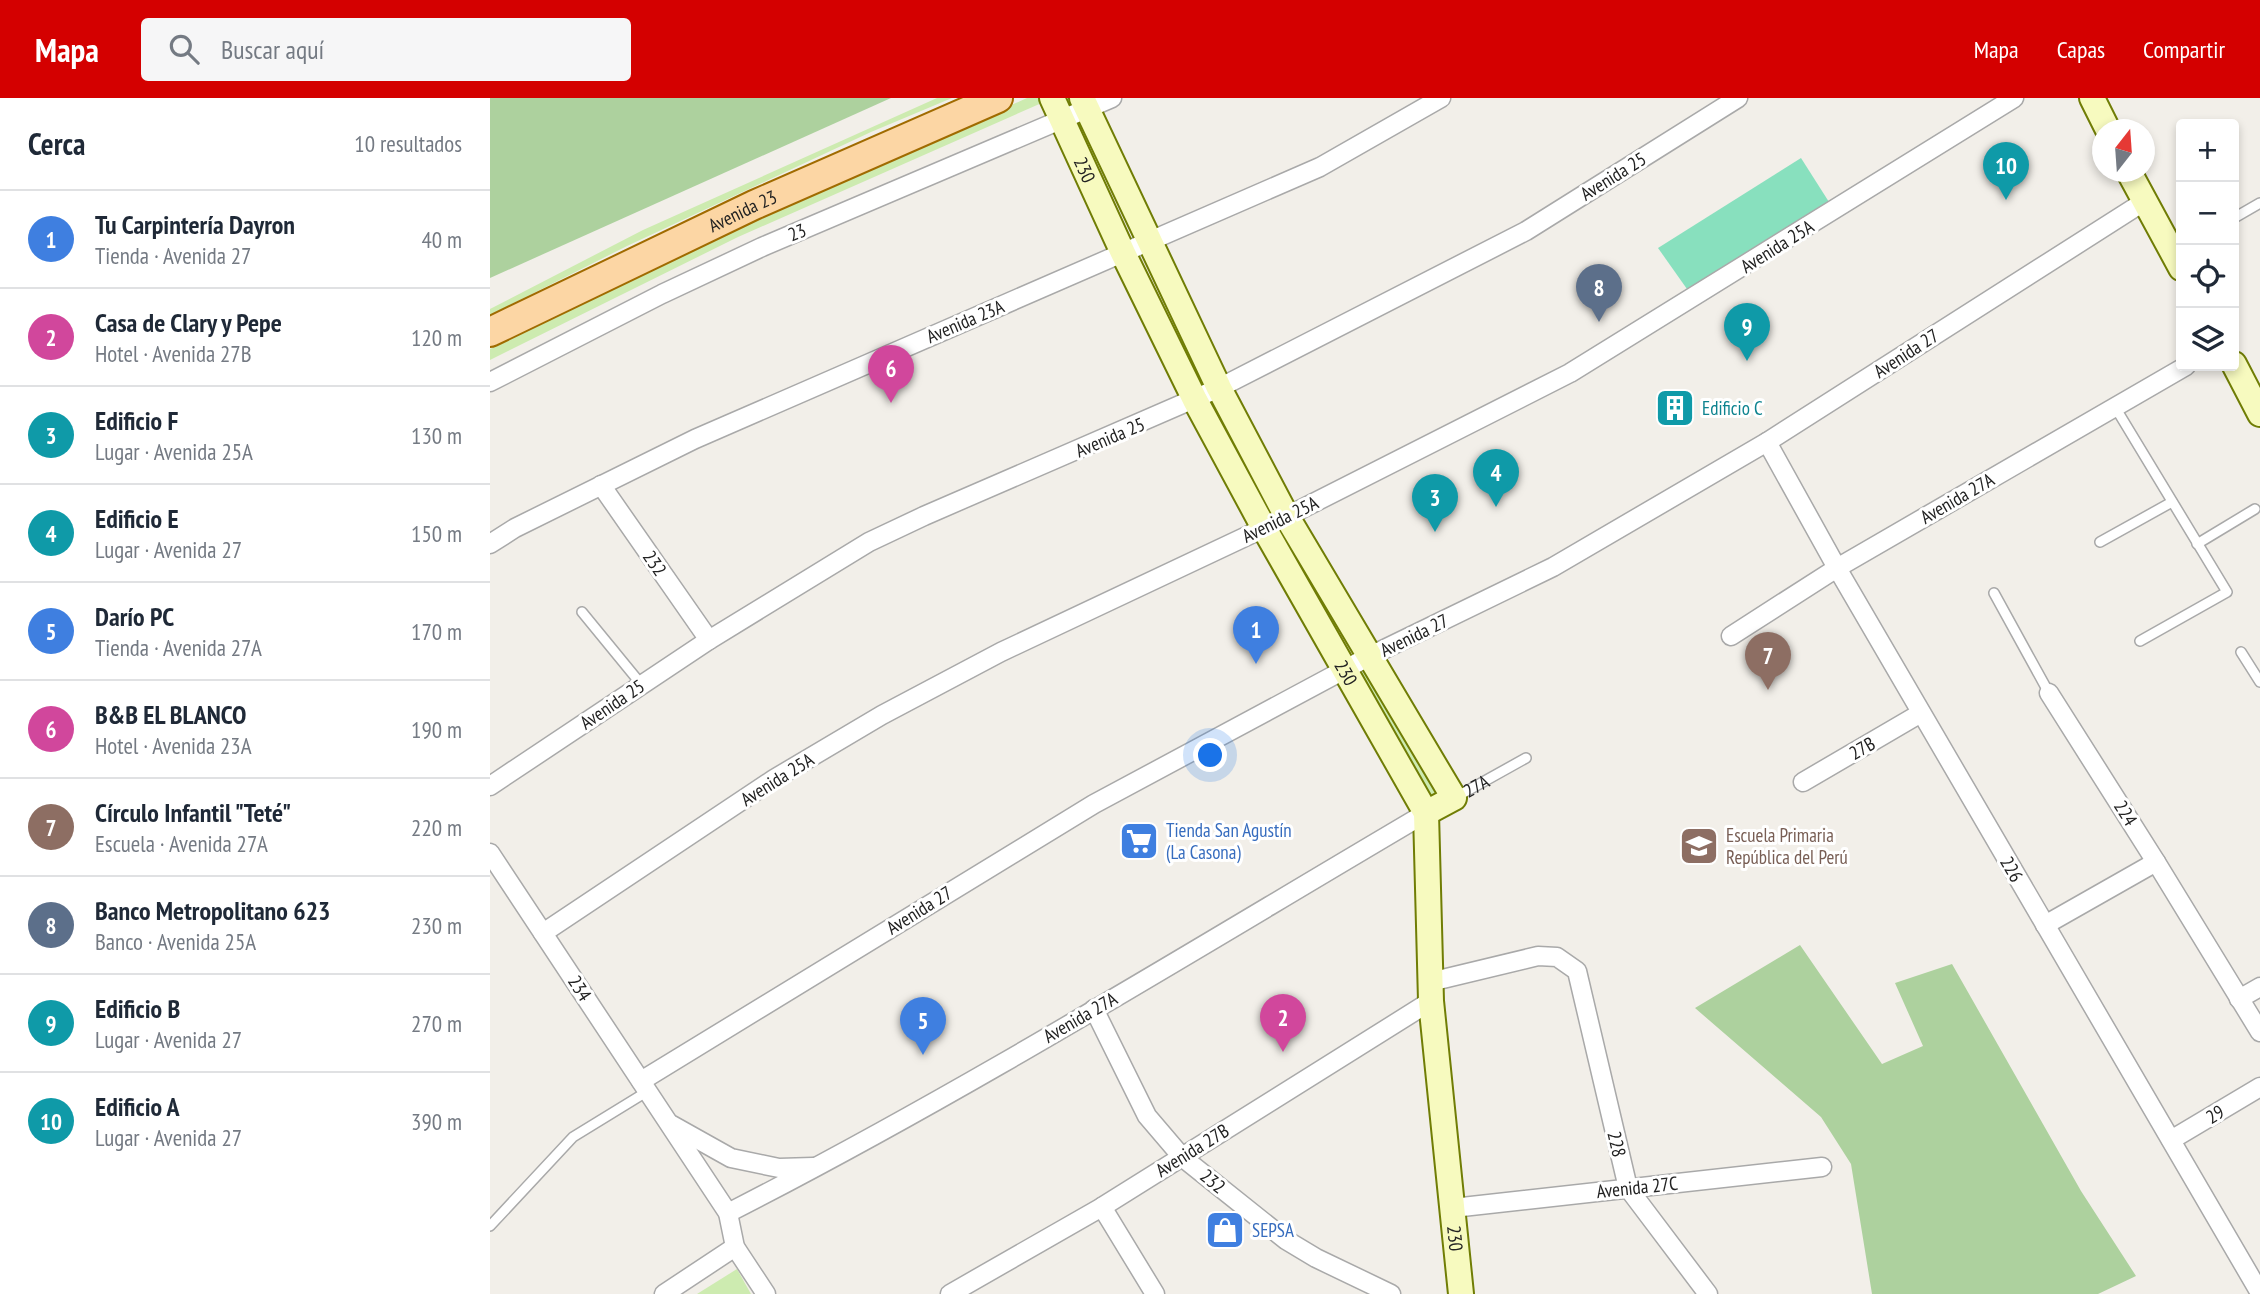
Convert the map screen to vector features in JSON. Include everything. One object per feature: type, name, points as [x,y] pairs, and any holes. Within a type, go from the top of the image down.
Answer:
[{"type":"main road","name":"Avenida 23","points":[[490,332],[754,205],[998,98]]},
{"type":"street","name":"23","points":[[490,382],[662,294],[1057,109],[1112,98]]},
{"type":"street","name":"Avenida 23A","points":[[490,544],[515,528],[695,439],[1320,167],[1441,98]]},
{"type":"street","name":"Avenida 25","points":[[490,786],[709,640],[869,542],[1219,388],[1526,231],[1738,98]]},
{"type":"street","name":"Avenida 25A","points":[[543,933],[774,779],[901,705],[1001,652],[1287,517],[1570,373],[2014,98]]},
{"type":"street","points":[[2092,98],[2102,119]]},
{"type":"street","name":"230","points":[[1085,104],[1219,388],[1287,517],[1454,798]]},
{"type":"street","name":"230","points":[[1057,109],[1195,400],[1264,528],[1426,813],[1431,992],[1461,1294]]},
{"type":"street","points":[[2135,182],[2176,253]]},
{"type":"street","name":"Avenida 27","points":[[644,1086],[1094,804],[1368,657],[1553,567],[1767,442],[2145,201]]},
{"type":"street","name":"Avenida 27A","points":[[1731,636],[1836,568],[2177,371]]},
{"type":"street","points":[[2238,371],[2260,414]]},
{"type":"street","name":"226","points":[[1767,442],[1836,568],[2260,1293]]},
{"type":"street","name":"232","points":[[601,485],[709,640]]},
{"type":"street","name":"224","points":[[2049,693],[2260,1032]]},
{"type":"street","name":"27B","points":[[1803,782],[1921,713]]},
{"type":"street","name":"27A","points":[[1426,813],[1454,798]]},
{"type":"street","name":"Avenida 27A","points":[[728,1213],[820,1167],[1426,813]]},
{"type":"street","name":"234","points":[[490,853],[728,1213],[735,1247],[766,1294]]},
{"type":"street","points":[[2045,925],[2156,862]]},
{"type":"street","name":"Avenida 27B","points":[[950,1294],[1102,1207],[1182,1157],[1431,992],[1538,956],[1558,957],[1577,971]]},
{"type":"street","name":"228","points":[[1577,971],[1628,1188],[1708,1294]]},
{"type":"street","points":[[2239,999],[2260,987]]},
{"type":"street","name":"232","points":[[1094,1009],[1147,1115],[1182,1157],[1286,1240],[1316,1258],[1391,1294]]},
{"type":"street","name":"29","points":[[2171,1140],[2260,1087]]},
{"type":"street","name":"234","points":[[669,1124],[732,1158],[779,1168],[820,1167]]},
{"type":"street","name":"Avenida 27C","points":[[1453,1208],[1822,1167]]},
{"type":"street","points":[[1102,1207],[1155,1294]]},
{"type":"street","points":[[664,1294],[735,1247]]},
{"type":"lane","points":[[2239,215],[2260,203]]},
{"type":"lane","points":[[2115,407],[2227,592],[2140,641]]},
{"type":"lane","points":[[2100,542],[2172,502]]},
{"type":"lane","points":[[2197,544],[2255,509]]},
{"type":"lane","name":"224","points":[[1994,593],[2049,693]]},
{"type":"lane","points":[[582,612],[641,684]]},
{"type":"lane","points":[[2241,652],[2260,682]]},
{"type":"lane","name":"27A","points":[[1454,798],[1526,758]]},
{"type":"lane","points":[[491,1222],[573,1137],[644,1086]]},
{"type":"green space","points":[[490,98],[891,98],[490,278]]},
{"type":"green space","points":[[937,98],[952,98],[871,132],[627,246],[490,315],[490,309],[643,230]]},
{"type":"green space","points":[[1027,98],[1042,98],[1044,102],[738,237],[490,360],[490,349],[732,229]]},
{"type":"green space","points":[[1801,158],[1829,202],[1687,289],[1658,248]]},
{"type":"green space","points":[[1366,669],[1436,791],[1434,797],[1430,796],[1358,670]]},
{"type":"green space","points":[[1800,945],[1882,1064],[1923,1046],[1895,983],[1952,964],[2081,1191],[2136,1276],[2098,1294],[1872,1294],[1851,1164],[1821,1117],[1695,1008]]},
{"type":"green space","points":[[737,1269],[751,1294],[697,1294]]},
{"type":"place","name":"Edificio A","points":[[2006,200]]},
{"type":"place","name":"Banco Metropolitano 623","points":[[1599,322]]},
{"type":"place","name":"Edificio B","points":[[1747,361]]},
{"type":"place","name":"B&B EL BLANCO","points":[[891,403]]},
{"type":"place","name":"Edificio C","points":[[1675,408]]},
{"type":"place","name":"Edificio E","points":[[1496,507]]},
{"type":"place","name":"Edificio F","points":[[1435,532]]},
{"type":"place","name":"Tu Carpintería Dayron","points":[[1256,664]]},
{"type":"place","name":"Círculo Infantil \"Teté\"","points":[[1768,690]]},
{"type":"place","name":"Tienda San Agustín (La Casona)","points":[[1139,841]]},
{"type":"place","name":"Escuela Primaria República del Perú","points":[[1699,846]]},
{"type":"place","name":"Casa de Clary y Pepe","points":[[1283,1052]]},
{"type":"place","name":"Darío PC","points":[[923,1055]]},
{"type":"place","name":"SEPSA","points":[[1225,1230]]}]
